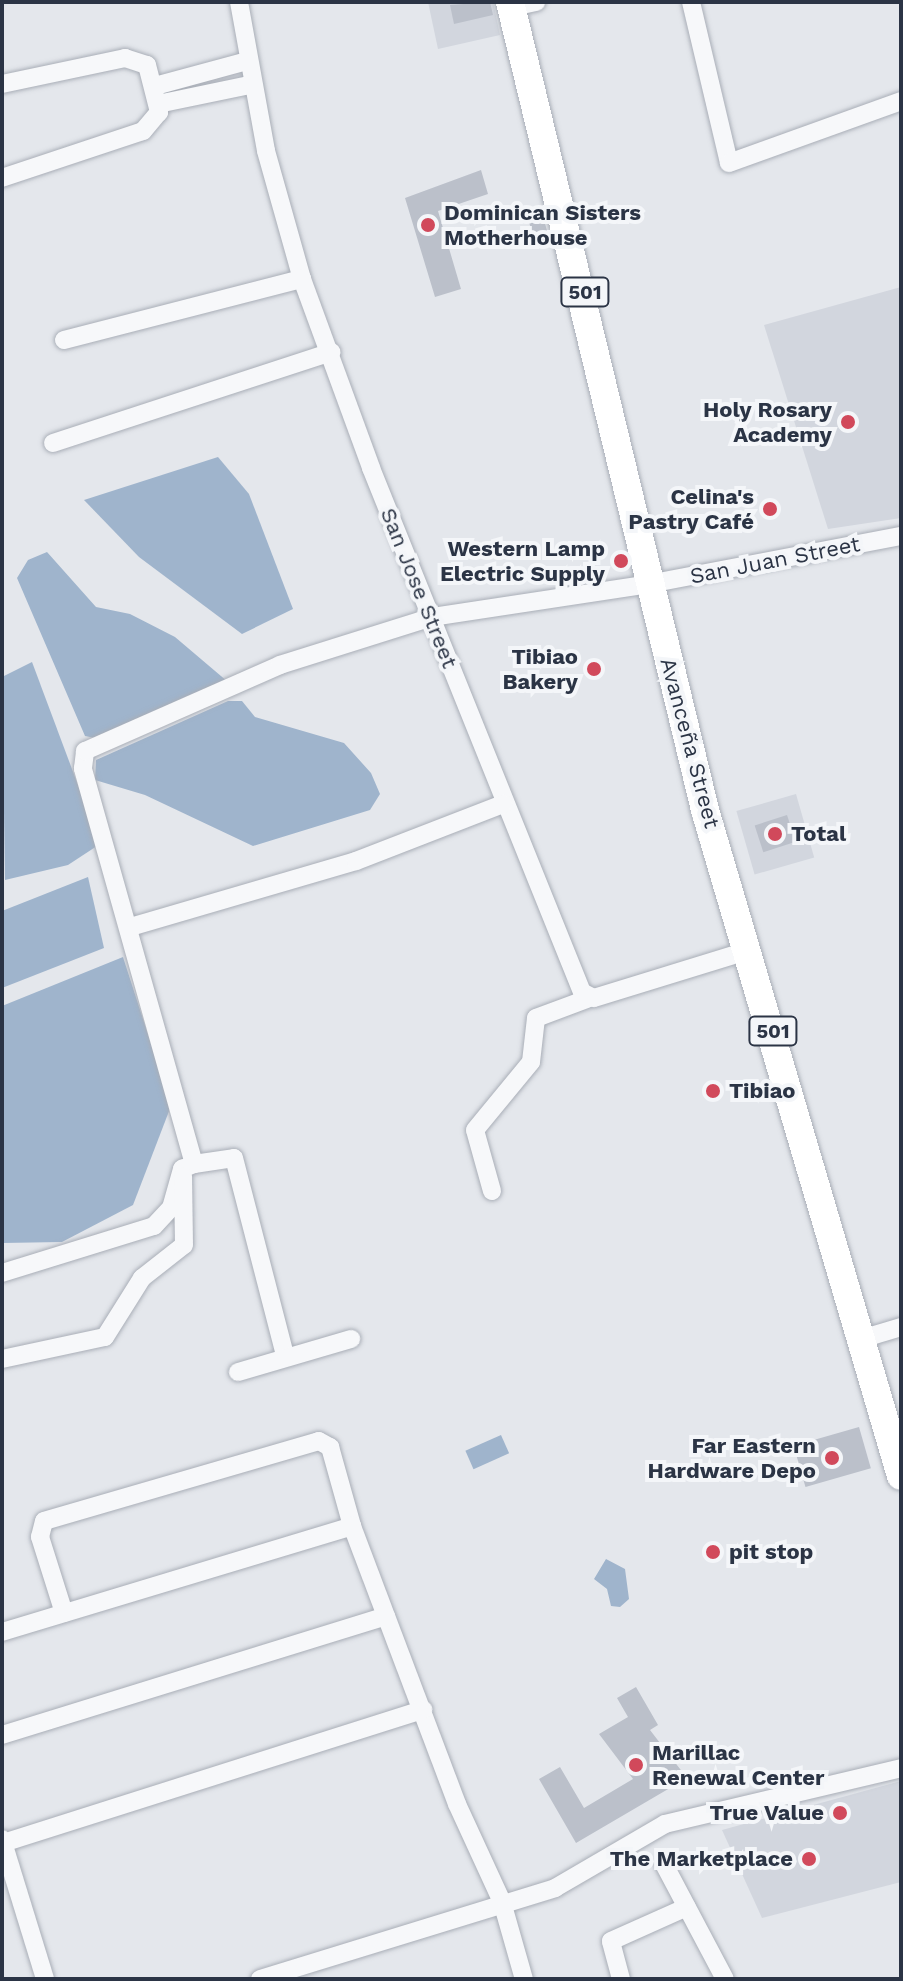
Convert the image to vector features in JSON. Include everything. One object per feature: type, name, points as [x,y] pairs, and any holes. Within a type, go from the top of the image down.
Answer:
[{"type":"main road","name":"Avanceña Street","points":[[519,4],[598,344],[649,584],[705,810],[750,950],[901,1476]]},
{"type":"street","name":"San Jose Street","points":[[239,2],[250,85],[302,279],[503,804],[587,999]]},
{"type":"street","points":[[691,2],[729,163],[901,101]]},
{"type":"street","points":[[2,84],[125,58],[147,65],[159,112],[143,131],[2,178]]},
{"type":"street","points":[[156,95],[247,61]]},
{"type":"street","points":[[156,95],[250,85]]},
{"type":"street","points":[[64,340],[302,279]]},
{"type":"street","points":[[53,443],[331,352]]},
{"type":"street","name":"San Juan Street","points":[[130,927],[83,768],[85,751],[280,665],[432,617],[649,584],[901,536]]},
{"type":"street","points":[[2,1359],[105,1337],[142,1278],[184,1245],[188,1167],[130,927],[356,861],[503,804]]},
{"type":"street","points":[[492,1191],[475,1130],[531,1062],[536,1018],[587,999],[750,950]]},
{"type":"street","points":[[188,1167],[234,1158],[285,1355]]},
{"type":"street","points":[[2,1273],[154,1226],[171,1208],[188,1167]]},
{"type":"street","points":[[861,1339],[901,1327]]},
{"type":"street","points":[[238,1372],[285,1355],[351,1339]]},
{"type":"street","points":[[64,1613],[40,1537],[44,1521],[319,1441],[330,1447],[352,1526],[502,1902],[524,1979]]},
{"type":"street","points":[[2,1632],[352,1526]]},
{"type":"street","points":[[2,1735],[386,1616]]},
{"type":"street","points":[[45,1979],[3,1841],[423,1710]]},
{"type":"street","points":[[260,1979],[555,1888],[665,1824],[901,1768]]},
{"type":"street","points":[[664,1864],[725,1979]]},
{"type":"street","points":[[621,1979],[611,1941],[687,1907]]},
{"type":"shaded area","points":[[428,2],[493,2],[500,35],[438,49]]},
{"type":"shaded area","name":"Holy Rosary Academy","points":[[901,287],[901,518],[828,529],[764,325]]},
{"type":"shaded area","points":[[796,794],[814,857],[755,875],[736,811]]},
{"type":"shaded area","points":[[901,1781],[901,1882],[762,1918],[722,1830]]},
{"type":"water","points":[[218,457],[249,494],[293,609],[242,634],[139,557],[84,500]]},
{"type":"water","points":[[47,552],[96,607],[130,614],[175,637],[228,682],[100,739],[85,736],[17,578],[28,560]]},
{"type":"water","points":[[32,662],[100,844],[68,865],[5,880],[2,677]]},
{"type":"water","points":[[228,701],[242,701],[255,717],[344,743],[371,773],[380,794],[370,810],[253,846],[145,795],[95,780],[96,760]]},
{"type":"water","points":[[88,877],[104,948],[2,988],[2,911]]},
{"type":"water","points":[[123,957],[171,1106],[133,1205],[62,1242],[2,1243],[2,1006]]},
{"type":"water","points":[[501,1435],[509,1453],[474,1469],[465,1451]]},
{"type":"water","points":[[606,1559],[625,1569],[629,1599],[620,1607],[611,1606],[607,1589],[594,1579]]},
{"type":"building","points":[[490,2],[493,15],[454,24],[450,5]]},
{"type":"building","name":"Dominican Sisters Motherhouse","points":[[481,170],[488,194],[438,211],[461,289],[435,297],[405,198]]},
{"type":"building","points":[[540,206],[548,234],[534,238],[526,210]]},
{"type":"building","name":"Total","points":[[787,815],[796,842],[763,852],[755,826]]},
{"type":"building","name":"Far Eastern Hardware Depo","points":[[859,1427],[871,1468],[805,1487],[794,1446]]},
{"type":"building","name":"Marillac Renewal Center","points":[[636,1687],[658,1725],[650,1730],[687,1778],[576,1843],[539,1779],[560,1767],[584,1808],[633,1779],[599,1734],[628,1717],[617,1698]]},
{"type":"place","name":"Dominican Sisters Motherhouse","points":[[428,225]]},
{"type":"place","name":"Holy Rosary Academy","points":[[848,422]]},
{"type":"place","name":"Celina's Pastry Café","points":[[770,509]]},
{"type":"place","name":"Western Lamp Electric Supply","points":[[621,561]]},
{"type":"place","name":"Tibiao Bakery","points":[[594,669]]},
{"type":"place","name":"Total","points":[[775,834]]},
{"type":"place","name":"Tibiao","points":[[713,1091]]},
{"type":"place","name":"Far Eastern Hardware Depo","points":[[832,1458]]},
{"type":"place","name":"pit stop","points":[[713,1552]]},
{"type":"place","name":"Marillac Renewal Center","points":[[636,1765]]},
{"type":"place","name":"True Value","points":[[840,1813]]},
{"type":"place","name":"The Marketplace","points":[[809,1859]]}]
